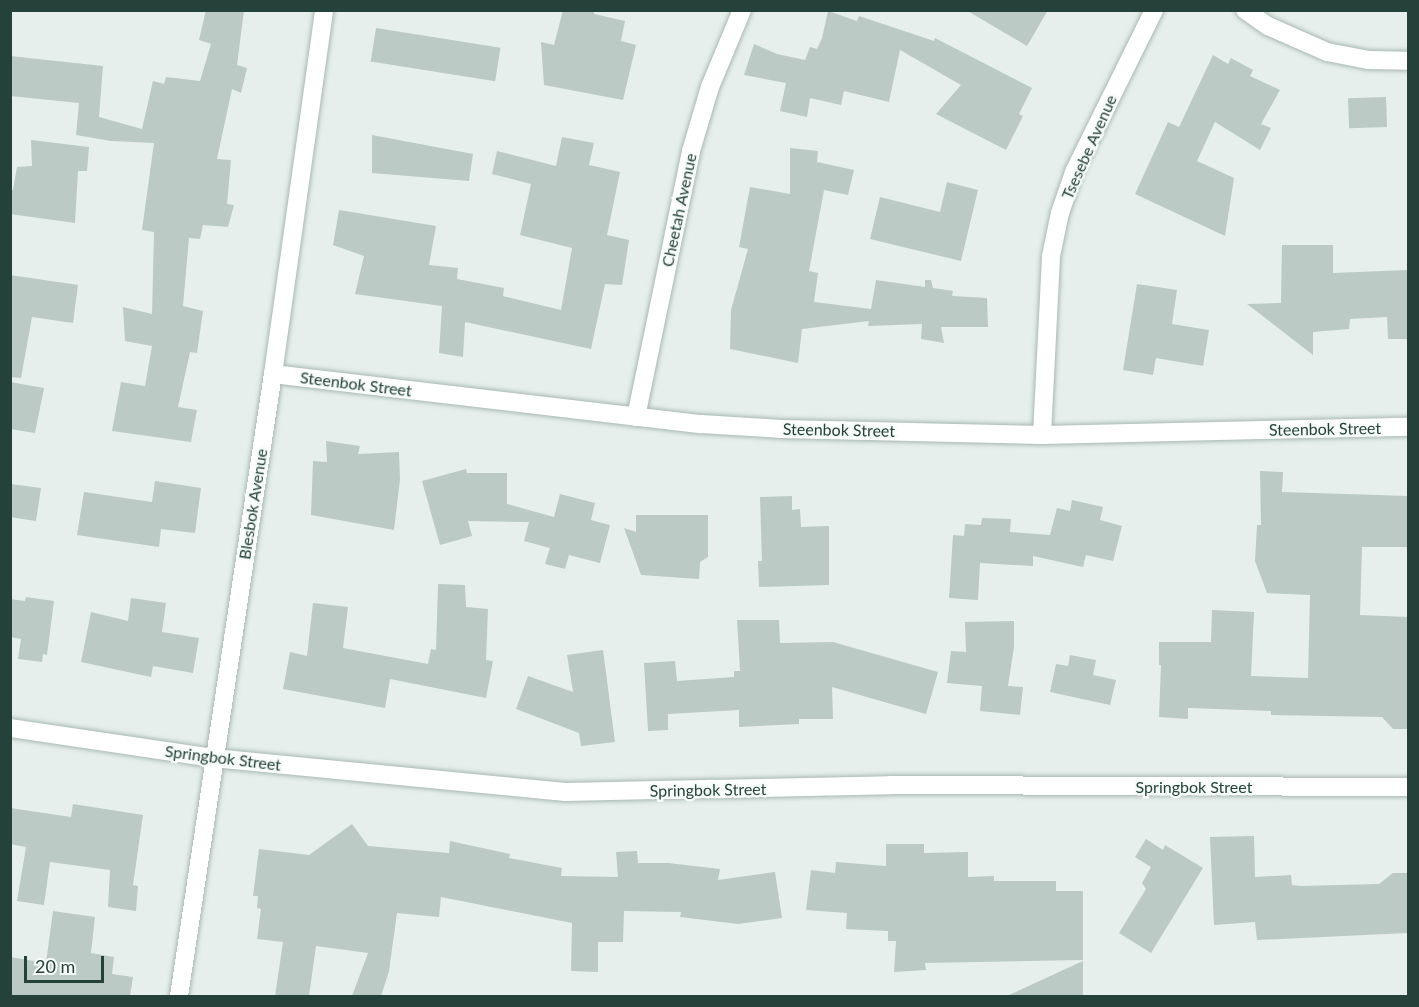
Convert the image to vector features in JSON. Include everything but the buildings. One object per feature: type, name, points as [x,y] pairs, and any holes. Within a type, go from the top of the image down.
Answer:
[{"type":"street","name":"Blesbok Avenue","points":[[179,996],[213,758],[273,374],[324,10]]},
{"type":"street","name":"Cheetah Avenue","points":[[636,417],[691,151],[710,87],[742,10]]},
{"type":"street","name":"Tsesebe Avenue","points":[[1042,435],[1051,256],[1060,213],[1074,172],[1154,10]]},
{"type":"street","points":[[1245,10],[1268,26],[1327,52],[1369,60],[1408,61]]},
{"type":"street","name":"Steenbok Street","points":[[273,374],[636,417],[782,429],[1042,435],[1408,427]]},
{"type":"street","name":"Springbok Street","points":[[10,728],[213,758],[565,792],[890,785],[1408,787]]}]
